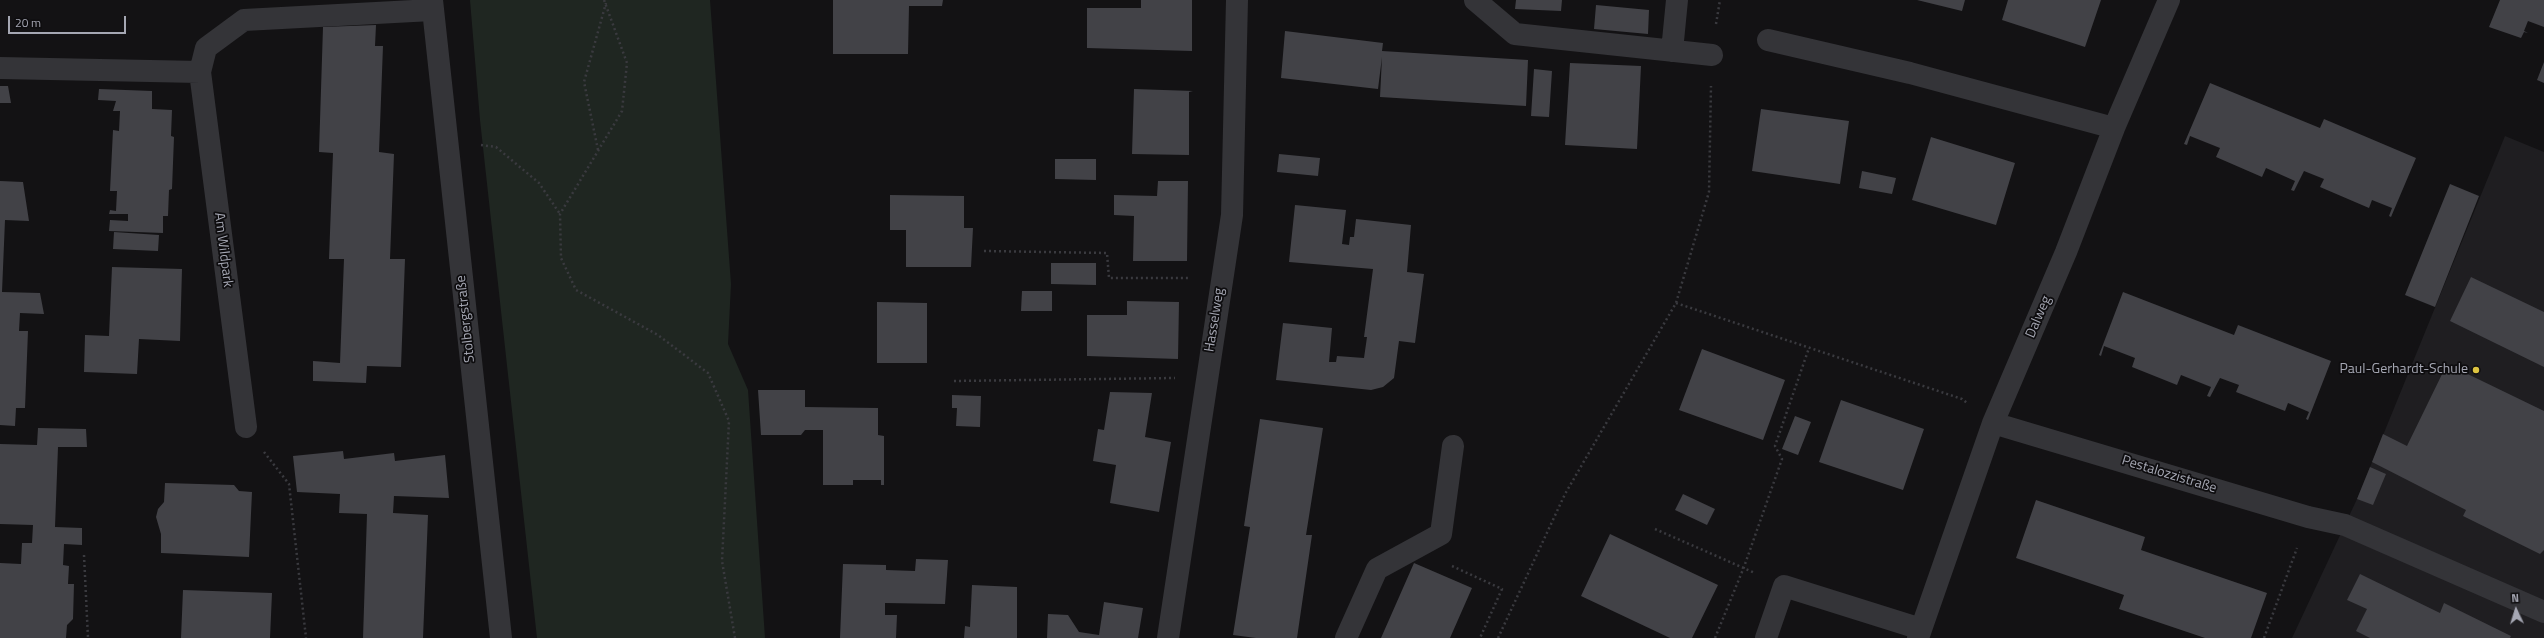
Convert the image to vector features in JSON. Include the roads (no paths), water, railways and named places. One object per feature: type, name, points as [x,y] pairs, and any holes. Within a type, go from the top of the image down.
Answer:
[{"type":"street","name":"Hasselweg","points":[[1168,638],[1206,378],[1232,215],[1237,0]]},
{"type":"street","points":[[1475,0],[1515,34],[1712,56]]},
{"type":"street","points":[[1672,51],[1676,0]]},
{"type":"street","name":"Dalweg","points":[[1920,634],[1993,423],[2066,252],[2114,128],[2169,0]]},
{"type":"street","name":"Am Wildpark","points":[[246,428],[200,72],[206,48],[244,20],[432,5]]},
{"type":"street","name":"Stolbergstraße","points":[[432,5],[501,638]]},
{"type":"street","points":[[1768,40],[1910,73],[2114,128]]},
{"type":"street","points":[[0,68],[200,72]]},
{"type":"street","name":"Pestalozzistraße","points":[[1993,423],[2308,516],[2345,525],[2544,612]]},
{"type":"street","points":[[1346,638],[1376,568],[1442,534],[1453,446]]},
{"type":"street","points":[[1766,638],[1784,586],[1920,634]]},
{"type":"place","name":"Paul-Gerhardt-Schule","points":[[2476,370]]}]
